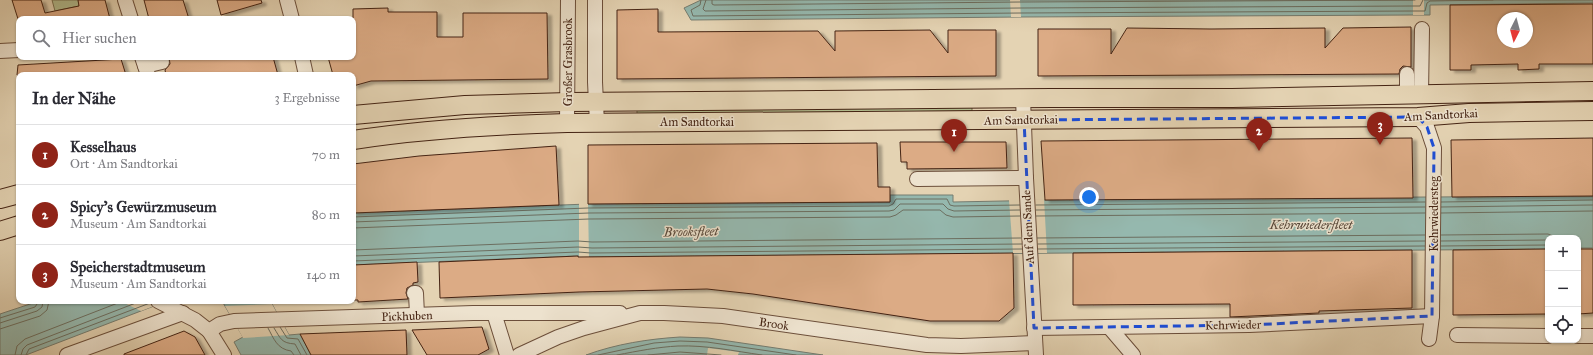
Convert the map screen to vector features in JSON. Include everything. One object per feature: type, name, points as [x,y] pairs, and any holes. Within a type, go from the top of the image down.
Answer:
[{"type":"main road","name":"Am Sandtorkai","points":[[356,115],[466,105],[568,102],[1414,95],[1593,91]]},
{"type":"main road","name":"Am Sandtorkai","points":[[356,140],[390,134],[462,128],[567,123],[1418,117],[1469,113],[1593,111]]},
{"type":"main road","points":[[0,199],[16,195]]},
{"type":"main road","points":[[0,231],[16,226]]},
{"type":"street","points":[[125,0],[130,16]]},
{"type":"street","points":[[287,0],[291,16]]},
{"type":"street","name":"Großer Grasbrook","points":[[567,123],[568,0]]},
{"type":"street","points":[[595,0],[597,123]]},
{"type":"street","points":[[1414,95],[1422,29]]},
{"type":"street","points":[[0,51],[16,50]]},
{"type":"street","points":[[303,60],[305,72]]},
{"type":"street","points":[[145,66],[162,62]]},
{"type":"street","points":[[1407,74],[1414,95]]},
{"type":"street","name":"Auf dem Sande","points":[[1023,98],[1027,200],[1036,349]]},
{"type":"street","name":"Kehrwiedersteg","points":[[1418,117],[1427,127],[1434,148],[1434,250],[1432,316],[1429,338]]},
{"type":"street","points":[[917,179],[1026,178]]},
{"type":"street","points":[[414,293],[416,293],[417,315]]},
{"type":"street","points":[[164,304],[203,325],[209,331],[224,355]]},
{"type":"street","points":[[67,355],[183,313]]},
{"type":"street","points":[[494,313],[507,355]]},
{"type":"street","name":"Pickhuben","points":[[209,331],[220,324],[234,321],[494,313],[640,313]]},
{"type":"street","name":"Brook","points":[[519,355],[558,337],[640,313],[682,313],[723,316],[927,345],[1036,349]]},
{"type":"street","name":"Kehrwieder","points":[[1034,328],[1250,325],[1432,316]]},
{"type":"street","points":[[1109,327],[1133,355]]},
{"type":"street","points":[[1457,335],[1545,336]]},
{"type":"street","points":[[1581,336],[1593,336]]},
{"type":"highlighted area","points":[[1418,117],[1427,127],[1434,148],[1432,316],[1249,325],[1034,328],[1024,120]]},
{"type":"green space","points":[[52,0],[78,0],[79,6],[55,11]]},
{"type":"green space","points":[[972,106],[972,111],[637,114],[637,109]]},
{"type":"water","points":[[701,0],[1593,0],[1593,3],[1430,5],[1430,15],[691,20],[684,8]]},
{"type":"water","points":[[890,195],[953,195],[953,202],[1104,199],[1593,196],[1593,248],[1581,248],[1581,235],[1545,235],[1545,249],[578,256],[356,265],[356,213],[588,204],[890,202]]},
{"type":"water","points":[[30,304],[159,304],[26,355],[0,355],[0,314]]},
{"type":"water","points":[[224,304],[272,304],[289,335],[300,334],[311,355],[241,355],[234,342],[243,337]]},
{"type":"water","points":[[680,337],[708,338],[823,355],[586,355],[632,343]]},
{"type":"pier","points":[[1010,0],[1020,0],[1021,17],[1011,17]]},
{"type":"pier","points":[[1413,0],[1424,0],[1424,15],[1413,15]]},
{"type":"pier","points":[[1044,199],[1047,253],[1013,253],[1009,200]]},
{"type":"pier","points":[[579,202],[588,202],[589,259],[579,258]]},
{"type":"pier","points":[[126,304],[159,304],[141,311]]},
{"type":"pier","points":[[272,304],[289,335],[243,338],[225,306]]},
{"type":"pier","points":[[708,348],[739,352],[738,355],[707,355]]},
{"type":"building","points":[[12,0],[41,0],[45,13],[79,6],[78,0],[105,0],[109,16],[17,16]]},
{"type":"building","points":[[144,0],[183,0],[188,16],[148,16]]},
{"type":"building","points":[[217,0],[261,0],[262,3],[221,15]]},
{"type":"building","points":[[1593,4],[1593,64],[1539,64],[1539,69],[1518,70],[1518,64],[1471,65],[1471,70],[1450,70],[1450,5]]},
{"type":"building","points":[[388,8],[388,12],[437,12],[437,37],[463,37],[463,13],[547,13],[548,79],[371,81],[356,85],[356,72],[332,72],[329,60],[356,60],[356,16],[353,16],[353,9]]},
{"type":"building","points":[[658,9],[658,32],[818,31],[835,51],[835,31],[930,30],[948,53],[948,30],[996,30],[996,76],[617,79],[617,10]]},
{"type":"building","points":[[1411,27],[1411,67],[1403,66],[1400,69],[1399,74],[1038,76],[1038,29],[1111,29],[1111,54],[1127,28],[1325,28],[1325,48],[1343,28]]},
{"type":"building","points":[[121,60],[125,72],[17,72],[18,65]]},
{"type":"building","points":[[169,60],[274,60],[277,72],[165,72],[165,70],[170,64]]},
{"type":"building","points":[[1412,138],[1413,198],[1045,200],[1041,141]]},
{"type":"building","points":[[1593,138],[1593,196],[1452,197],[1451,140]]},
{"type":"building","points":[[900,142],[1006,142],[1007,168],[907,169],[907,162],[901,162]]},
{"type":"building","points":[[877,143],[878,187],[890,187],[890,202],[588,204],[588,145]]},
{"type":"building","points":[[556,146],[559,205],[356,213],[356,164],[419,156]]},
{"type":"building","points":[[1545,249],[1545,314],[1453,315],[1453,250]]},
{"type":"building","points":[[1581,249],[1593,249],[1593,313],[1581,314]]},
{"type":"building","points":[[1412,250],[1412,308],[1319,311],[1319,313],[1230,317],[1230,304],[1073,305],[1073,253]]},
{"type":"building","points":[[1013,253],[1014,308],[999,321],[930,321],[753,294],[707,289],[579,292],[440,298],[439,262],[578,256]]},
{"type":"building","points":[[417,262],[418,282],[413,283],[413,285],[407,288],[406,293],[408,299],[358,302],[358,300],[356,300],[356,265]]},
{"type":"building","points":[[482,327],[489,349],[478,355],[427,355],[412,330]]},
{"type":"building","points":[[406,330],[407,355],[311,355],[300,334]]},
{"type":"building","points":[[184,331],[195,337],[205,355],[124,355],[124,354]]},
{"type":"place","name":"Speicherstadtmuseum","points":[[1380,145]]},
{"type":"place","name":"Spicy's Gewürzmuseum","points":[[1259,151]]},
{"type":"place","name":"Kesselhaus","points":[[954,152]]},
{"type":"water label","name":"Kehrwiederfleet","points":[[1311,224]]},
{"type":"water label","name":"Brooksfleet","points":[[691,231]]}]
